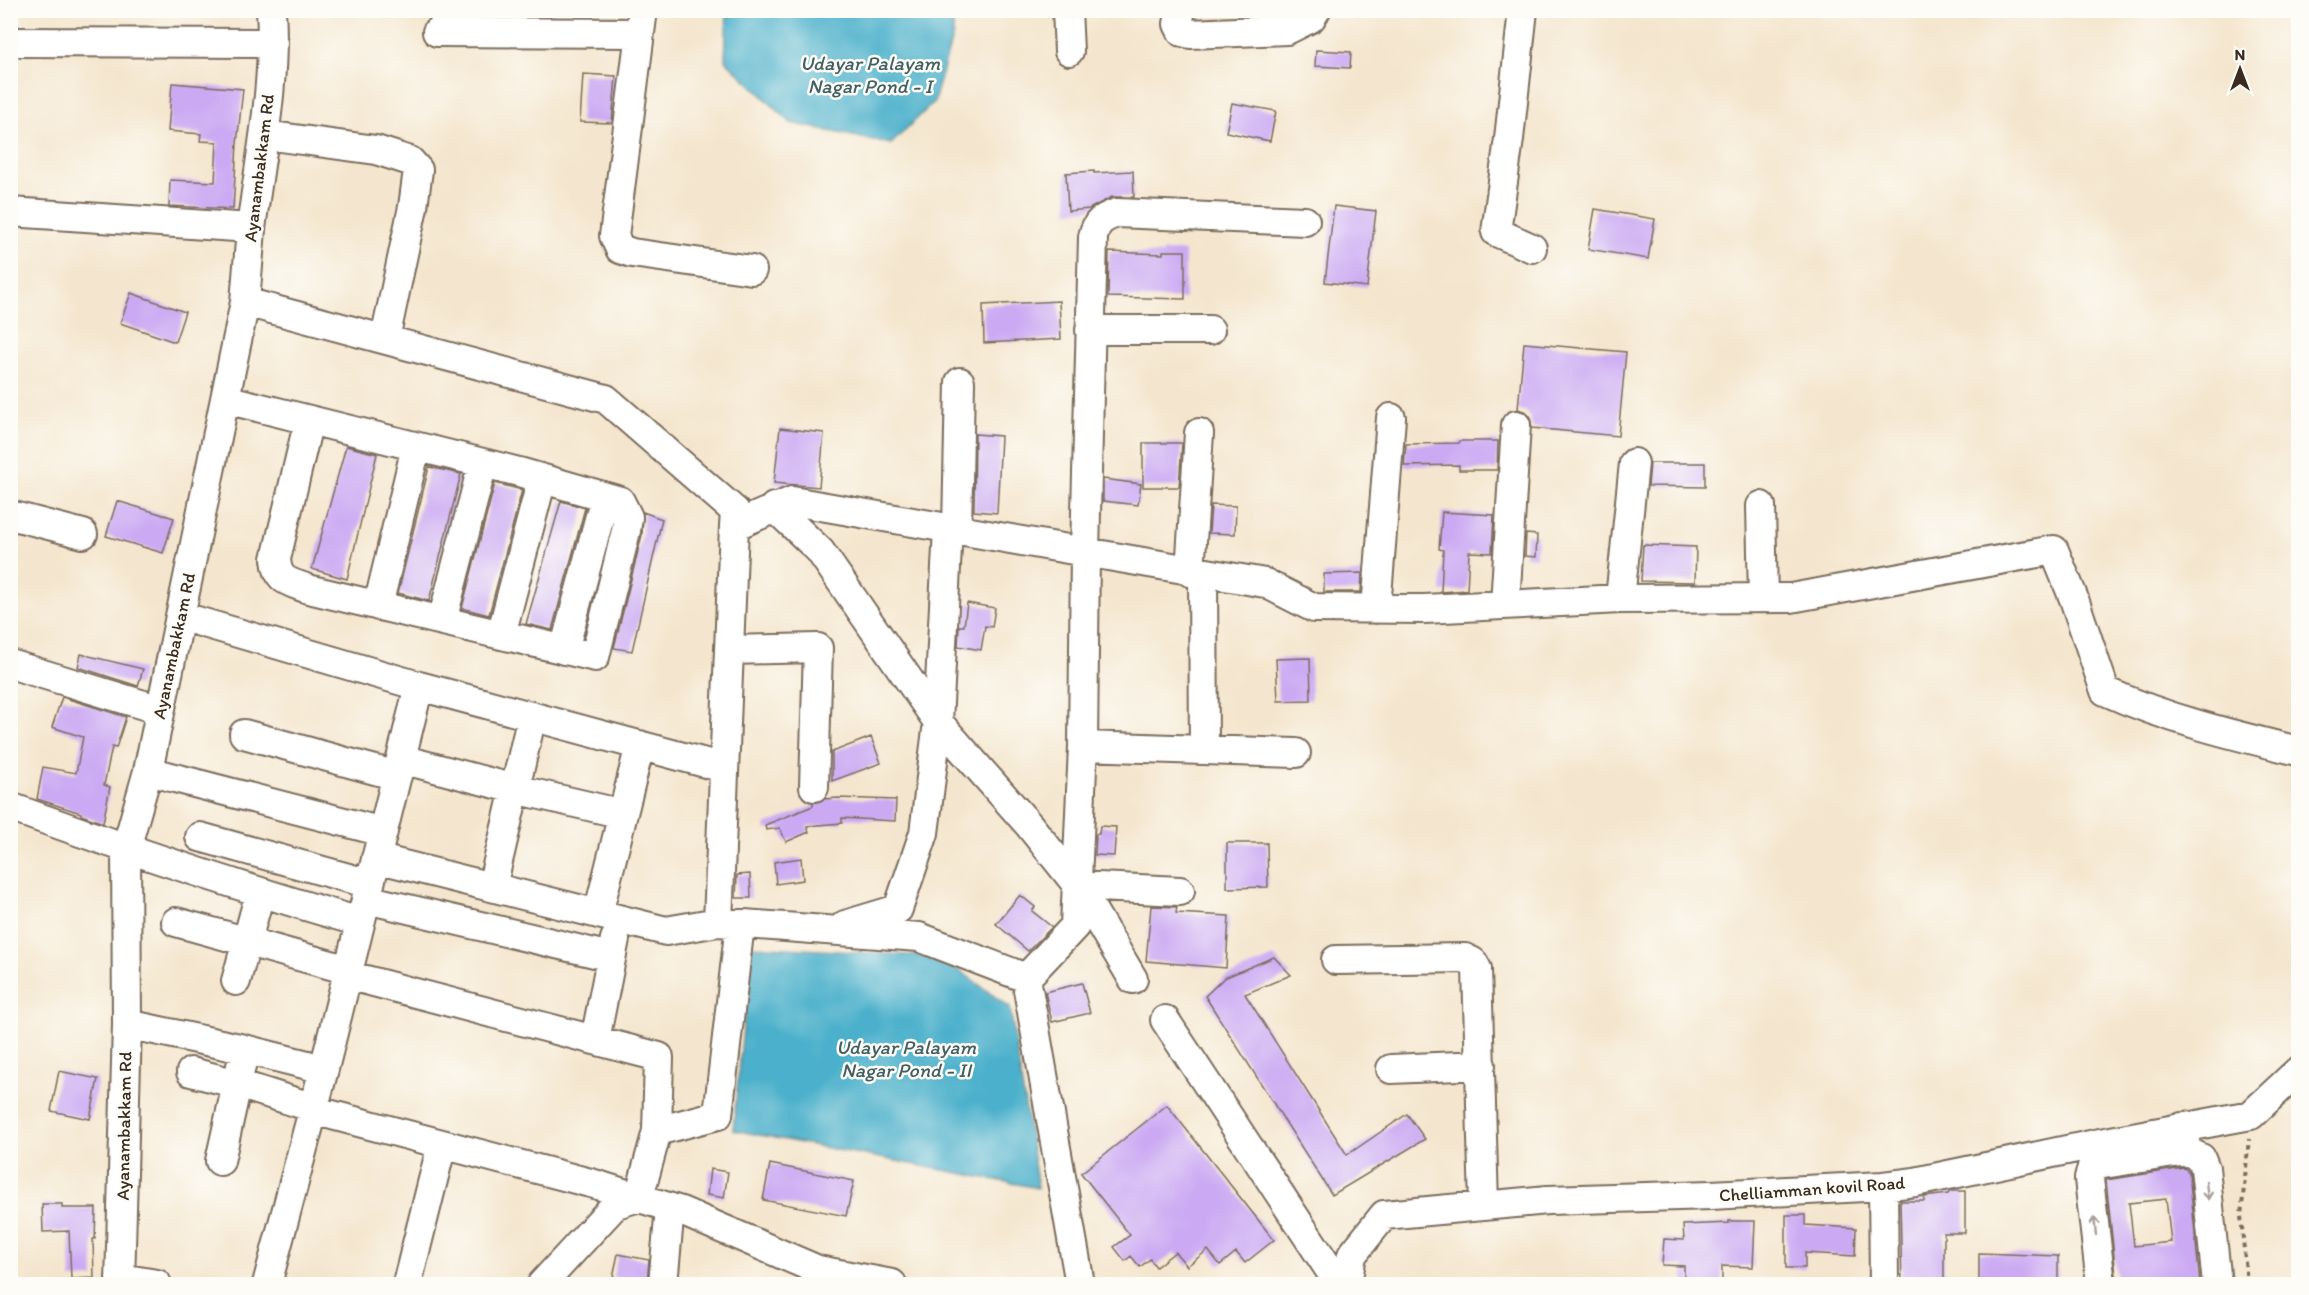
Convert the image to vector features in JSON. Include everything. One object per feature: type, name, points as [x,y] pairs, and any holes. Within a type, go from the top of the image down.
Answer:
[{"type":"street","name":"Ayanambakkam Rd","points":[[120,1281],[127,1024],[126,849],[148,771],[245,302],[251,228],[265,135],[273,43],[271,10]]},
{"type":"street","points":[[1067,10],[1069,51]]},
{"type":"street","points":[[1181,10],[1178,24],[1182,32],[1190,34],[1287,30],[1311,18],[1316,10]]},
{"type":"street","points":[[1523,10],[1496,232],[1532,248]]},
{"type":"street","points":[[437,32],[642,22],[614,236],[620,249],[632,253],[752,270]]},
{"type":"street","points":[[10,42],[273,43]]},
{"type":"street","points":[[265,135],[376,150],[410,161],[418,170],[413,207],[385,339]]},
{"type":"street","points":[[10,212],[251,228]]},
{"type":"street","points":[[1026,978],[1075,926],[1083,746],[1090,330],[1095,227],[1102,218],[1118,213],[1305,220]]},
{"type":"street","points":[[245,302],[606,399],[735,511],[724,768],[729,923],[718,1115],[657,1131]]},
{"type":"street","points":[[1090,330],[1210,330]]},
{"type":"street","points":[[829,930],[898,909],[924,833],[938,722],[960,382]]},
{"type":"street","points":[[225,399],[483,463],[620,501],[628,517],[595,657],[308,589],[284,580],[277,573],[276,560],[309,420]]},
{"type":"street","points":[[1376,609],[1391,418]]},
{"type":"street","points":[[1504,605],[1516,425]]},
{"type":"street","points":[[1199,433],[1196,572],[1204,750]]},
{"type":"street","points":[[378,606],[416,447]]},
{"type":"street","points":[[442,621],[483,463]]},
{"type":"street","points":[[1620,599],[1634,463]]},
{"type":"street","points":[[501,635],[542,479]]},
{"type":"street","points":[[734,526],[792,501],[1264,583],[1314,608],[1424,609],[1620,599],[1791,598],[2054,550],[2074,599],[2105,691],[2129,702],[2220,731],[2298,751]]},
{"type":"street","points":[[1761,506],[1763,598]]},
{"type":"street","points":[[774,507],[820,551],[938,722],[1029,825],[1078,886],[1133,979]]},
{"type":"street","points":[[10,515],[83,534]]},
{"type":"street","points":[[180,616],[419,686],[724,768]]},
{"type":"street","points":[[729,650],[818,648],[814,787]]},
{"type":"street","points":[[10,664],[160,710]]},
{"type":"street","points":[[267,1284],[324,1070],[419,686]]},
{"type":"street","points":[[492,887],[532,716]]},
{"type":"street","points":[[244,734],[399,768],[515,789],[623,814]]},
{"type":"street","points":[[595,1040],[611,957],[608,917],[623,814],[640,745]]},
{"type":"street","points":[[1083,746],[1296,753]]},
{"type":"street","points":[[148,771],[371,879]]},
{"type":"street","points":[[10,807],[126,849],[260,893],[371,879],[492,887],[666,931],[729,923],[919,937],[1026,978]]},
{"type":"street","points":[[200,837],[371,879],[611,957]]},
{"type":"street","points":[[1078,886],[1180,891]]},
{"type":"street","points":[[236,981],[260,893]]},
{"type":"street","points":[[176,922],[348,972],[659,1057],[657,1131],[639,1197]]},
{"type":"street","points":[[1336,960],[1465,958],[1473,962],[1477,969],[1484,1205]]},
{"type":"street","points":[[1026,978],[1080,1284]]},
{"type":"street","points":[[1165,1020],[1339,1284]]},
{"type":"street","points":[[127,1024],[244,1049],[324,1070]]},
{"type":"street","points":[[220,1161],[244,1049]]},
{"type":"street","points":[[1391,1069],[1481,1065]]},
{"type":"street","points":[[2251,1114],[2298,1071]]},
{"type":"street","points":[[191,1072],[238,1084],[314,1109],[639,1197],[818,1270],[892,1284]]},
{"type":"street","name":"Chelliamman kovil Road","points":[[1347,1284],[1352,1255],[1384,1215],[1548,1200],[1711,1196],[1883,1186],[2185,1139],[2251,1114]]},
{"type":"street","points":[[2185,1139],[2201,1158],[2205,1168],[2217,1284]]},
{"type":"street","points":[[407,1284],[442,1144]]},
{"type":"street","points":[[2098,1154],[2089,1179],[2101,1284]]},
{"type":"street","points":[[1883,1186],[1884,1284]]},
{"type":"street","points":[[542,1284],[616,1204],[639,1197]]},
{"type":"street","points":[[663,1284],[670,1208]]},
{"type":"street","points":[[120,1281],[157,1284]]},
{"type":"path","points":[[2247,1284],[2241,1216],[2251,1114]]},
{"type":"water","name":"Udayar Palayam Nagar Pond - I","points":[[727,11],[953,11],[953,34],[934,102],[891,144],[791,123],[725,60]]},
{"type":"water","name":"Udayar Palayam Nagar Pond - II","points":[[751,946],[924,956],[959,970],[1010,1008],[1038,1188],[733,1130]]},
{"type":"building","points":[[1316,50],[1351,52],[1350,68],[1315,66]]},
{"type":"building","points":[[583,74],[616,76],[612,123],[580,122]]},
{"type":"building","points":[[172,83],[243,89],[233,209],[169,206],[170,180],[215,182],[217,142],[200,141],[201,134],[168,131]]},
{"type":"building","points":[[1232,103],[1276,111],[1270,141],[1226,132]]},
{"type":"building","points":[[1094,171],[1094,173],[1133,171],[1134,197],[1112,197],[1089,209],[1068,211],[1066,173]]},
{"type":"building","points":[[1334,206],[1376,211],[1367,287],[1325,282]]},
{"type":"building","points":[[1595,209],[1655,219],[1648,259],[1588,249]]},
{"type":"building","points":[[1163,251],[1185,251],[1185,299],[1108,297],[1109,252],[1163,254]]},
{"type":"building","points":[[131,293],[185,312],[175,342],[120,323]]},
{"type":"building","points":[[1059,301],[1061,339],[984,343],[983,305]]},
{"type":"building","points":[[1524,343],[1626,352],[1618,436],[1532,428],[1530,417],[1526,412],[1518,409]]},
{"type":"building","points":[[780,428],[824,433],[819,487],[774,483]]},
{"type":"building","points":[[975,434],[1001,436],[997,513],[974,511]]},
{"type":"building","points":[[1459,441],[1498,441],[1497,470],[1459,470],[1459,465],[1404,466],[1406,444],[1459,443]]},
{"type":"building","points":[[1143,443],[1182,443],[1179,487],[1143,487]]},
{"type":"building","points":[[346,446],[377,454],[347,579],[312,569]]},
{"type":"building","points":[[1650,463],[1705,463],[1705,487],[1648,486]]},
{"type":"building","points":[[429,467],[461,474],[429,601],[398,593]]},
{"type":"building","points":[[1103,479],[1141,484],[1138,505],[1103,501]]},
{"type":"building","points":[[495,483],[522,490],[489,615],[462,608]]},
{"type":"building","points":[[117,501],[174,518],[163,553],[106,536]]},
{"type":"building","points":[[561,501],[585,508],[552,630],[526,624]]},
{"type":"building","points":[[1211,505],[1236,506],[1235,534],[1209,533]]},
{"type":"building","points":[[643,512],[662,519],[632,651],[614,648],[642,535]]},
{"type":"building","points":[[1442,512],[1494,515],[1492,553],[1469,552],[1467,590],[1441,592],[1443,550],[1439,549]]},
{"type":"building","points":[[1526,534],[1537,535],[1536,557],[1525,556]]},
{"type":"building","points":[[1643,545],[1696,547],[1695,582],[1641,581]]},
{"type":"building","points":[[1362,573],[1361,592],[1324,592],[1324,574]]},
{"type":"building","points":[[967,603],[995,608],[992,627],[985,626],[981,650],[958,646],[959,626],[964,626]]},
{"type":"building","points":[[81,654],[143,669],[138,686],[78,667]]},
{"type":"building","points":[[1310,658],[1311,700],[1278,701],[1276,659]]},
{"type":"building","points":[[62,697],[126,717],[116,748],[112,747],[104,785],[110,787],[103,823],[81,815],[81,813],[37,799],[43,767],[76,773],[83,737],[52,727]]},
{"type":"building","points":[[871,737],[881,763],[832,781],[832,752]]},
{"type":"building","points":[[838,798],[896,800],[895,821],[842,818],[842,823],[807,826],[809,832],[786,842],[780,828],[766,830],[765,825],[813,806],[813,803]]},
{"type":"building","points":[[1100,826],[1116,827],[1114,856],[1095,855],[1096,834],[1099,834]]},
{"type":"building","points":[[1227,843],[1267,843],[1268,887],[1227,888]]},
{"type":"building","points":[[801,858],[803,880],[776,884],[774,862]]},
{"type":"building","points":[[750,874],[751,898],[736,898],[737,875]]},
{"type":"building","points":[[1020,895],[1035,907],[1032,911],[1052,927],[1028,951],[996,924]]},
{"type":"building","points":[[1151,906],[1177,907],[1176,913],[1229,916],[1226,968],[1146,961]]},
{"type":"building","points":[[1274,957],[1291,975],[1245,994],[1347,1155],[1407,1114],[1425,1139],[1332,1195],[1205,996],[1224,978]]},
{"type":"building","points":[[1082,983],[1090,1013],[1052,1022],[1045,992]]},
{"type":"building","points":[[59,1071],[98,1079],[90,1119],[51,1111]]},
{"type":"building","points":[[1167,1105],[1274,1240],[1245,1263],[1236,1252],[1220,1265],[1208,1250],[1187,1266],[1175,1252],[1156,1267],[1150,1259],[1140,1267],[1131,1256],[1125,1261],[1114,1247],[1130,1235],[1081,1173]]},
{"type":"building","points":[[770,1164],[854,1181],[846,1216],[763,1200]]},
{"type":"building","points":[[2184,1168],[2189,1172],[2200,1284],[2117,1284],[2106,1180]],"holes":[[[2166,1199],[2171,1242],[2134,1246],[2129,1203]]]},
{"type":"building","points":[[710,1169],[728,1172],[724,1198],[707,1195]]},
{"type":"building","points":[[1950,1191],[1965,1191],[1965,1233],[1944,1233],[1944,1284],[1902,1284],[1900,1201],[1924,1201],[1924,1197],[1948,1194]]},
{"type":"building","points":[[42,1204],[62,1204],[62,1208],[96,1208],[95,1239],[93,1239],[94,1278],[71,1279],[69,1231],[43,1232]]},
{"type":"building","points":[[1786,1215],[1805,1215],[1805,1225],[1856,1228],[1855,1256],[1805,1253],[1805,1268],[1786,1268]]},
{"type":"building","points":[[1729,1221],[1755,1221],[1753,1267],[1722,1266],[1722,1284],[1684,1284],[1684,1266],[1662,1265],[1664,1239],[1684,1240],[1683,1225],[1729,1223]]},
{"type":"building","points":[[1979,1253],[2058,1256],[2058,1284],[1979,1284]]},
{"type":"building","points":[[618,1254],[649,1260],[647,1284],[613,1277]]}]
